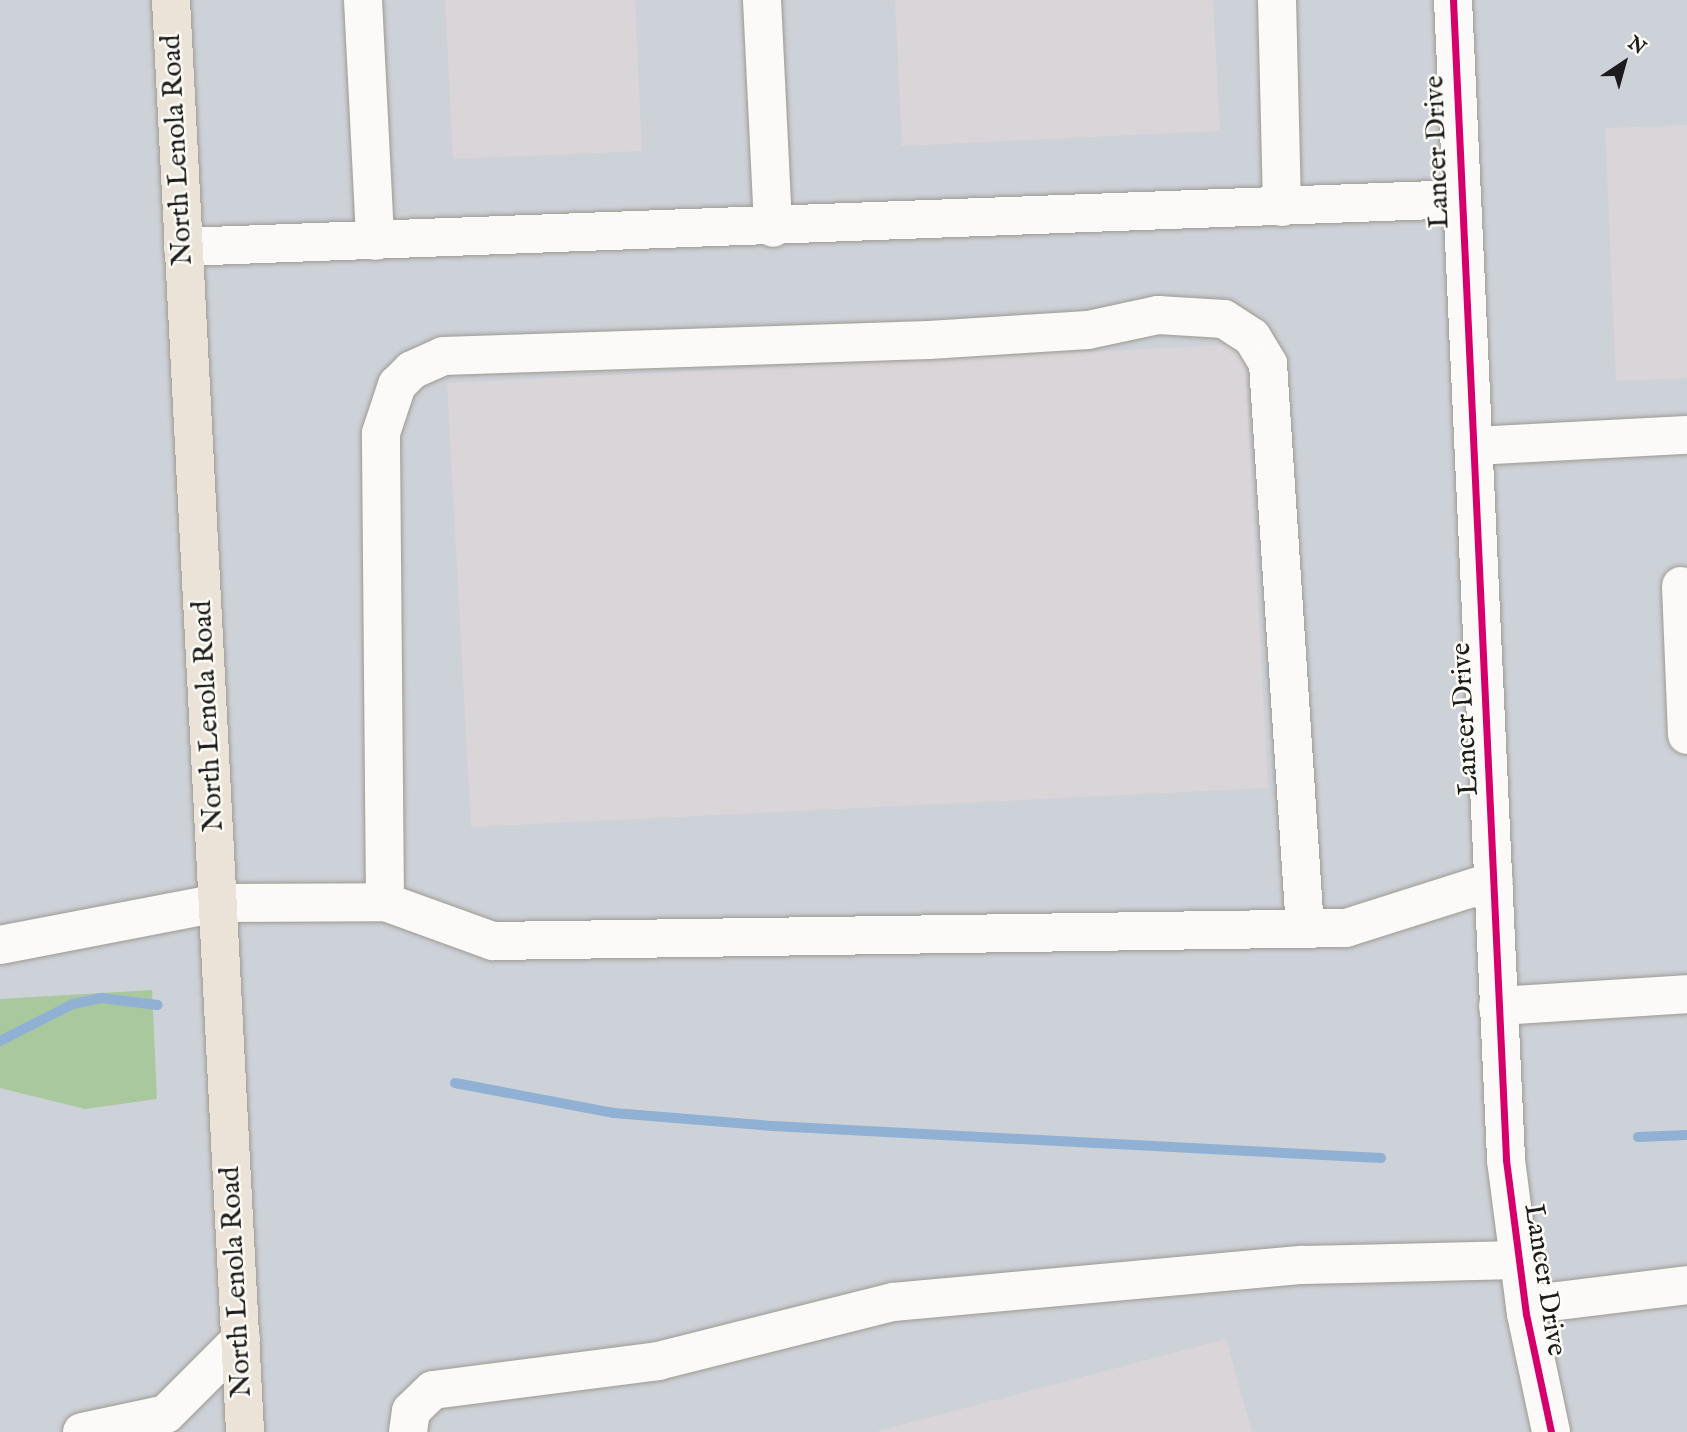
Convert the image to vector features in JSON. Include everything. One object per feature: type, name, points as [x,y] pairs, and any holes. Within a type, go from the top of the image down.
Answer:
[{"type":"main road","name":"North Lenola Road","points":[[171,0],[245,1432]]},
{"type":"street","points":[[363,0],[375,241]]},
{"type":"street","points":[[762,0],[773,228]]},
{"type":"street","points":[[1277,0],[1283,207]]},
{"type":"street","name":"Lancer Drive","points":[[1453,0],[1498,1006],[1518,1260],[1551,1432]]},
{"type":"street","points":[[183,247],[773,228],[1462,199]]},
{"type":"street","points":[[385,902],[381,433],[397,385],[412,370],[443,356],[929,340],[1088,330],[1158,315],[1224,319],[1252,337],[1268,365],[1305,929]]},
{"type":"street","points":[[1474,446],[1687,435]]},
{"type":"street","points":[[1681,586],[1687,735]]},
{"type":"street","points":[[0,945],[219,903],[385,902],[493,941],[1346,928],[1494,881]]},
{"type":"street","points":[[1498,1006],[1687,994]]},
{"type":"street","points":[[408,1432],[411,1411],[433,1390],[659,1361],[893,1303],[1302,1265],[1518,1260]]},
{"type":"street","points":[[1525,1305],[1687,1285]]},
{"type":"street","points":[[82,1432],[167,1423],[241,1339]]},
{"type":"shaded area","points":[[0,0],[1687,0],[1687,1432],[0,1432]]},
{"type":"green space","points":[[152,990],[157,1099],[85,1109],[0,1088],[0,999]]},
{"type":"building","points":[[445,0],[635,0],[642,151],[453,159]]},
{"type":"building","points":[[895,0],[1213,0],[1220,131],[902,146]]},
{"type":"building","points":[[1687,125],[1687,378],[1616,381],[1605,128]]},
{"type":"building","points":[[1244,344],[1268,788],[471,827],[447,383]]},
{"type":"building","points":[[1226,1339],[1252,1432],[878,1432],[878,1431]]},
{"type":"waterway","points":[[0,1041],[73,1004],[101,998],[158,1005]]},
{"type":"waterway","points":[[455,1083],[614,1113],[773,1126],[1381,1158]]},
{"type":"waterway","points":[[1638,1137],[1687,1135]]},
{"type":"cycle path","points":[[1453,0],[1506,1160],[1526,1314],[1551,1432]]}]
